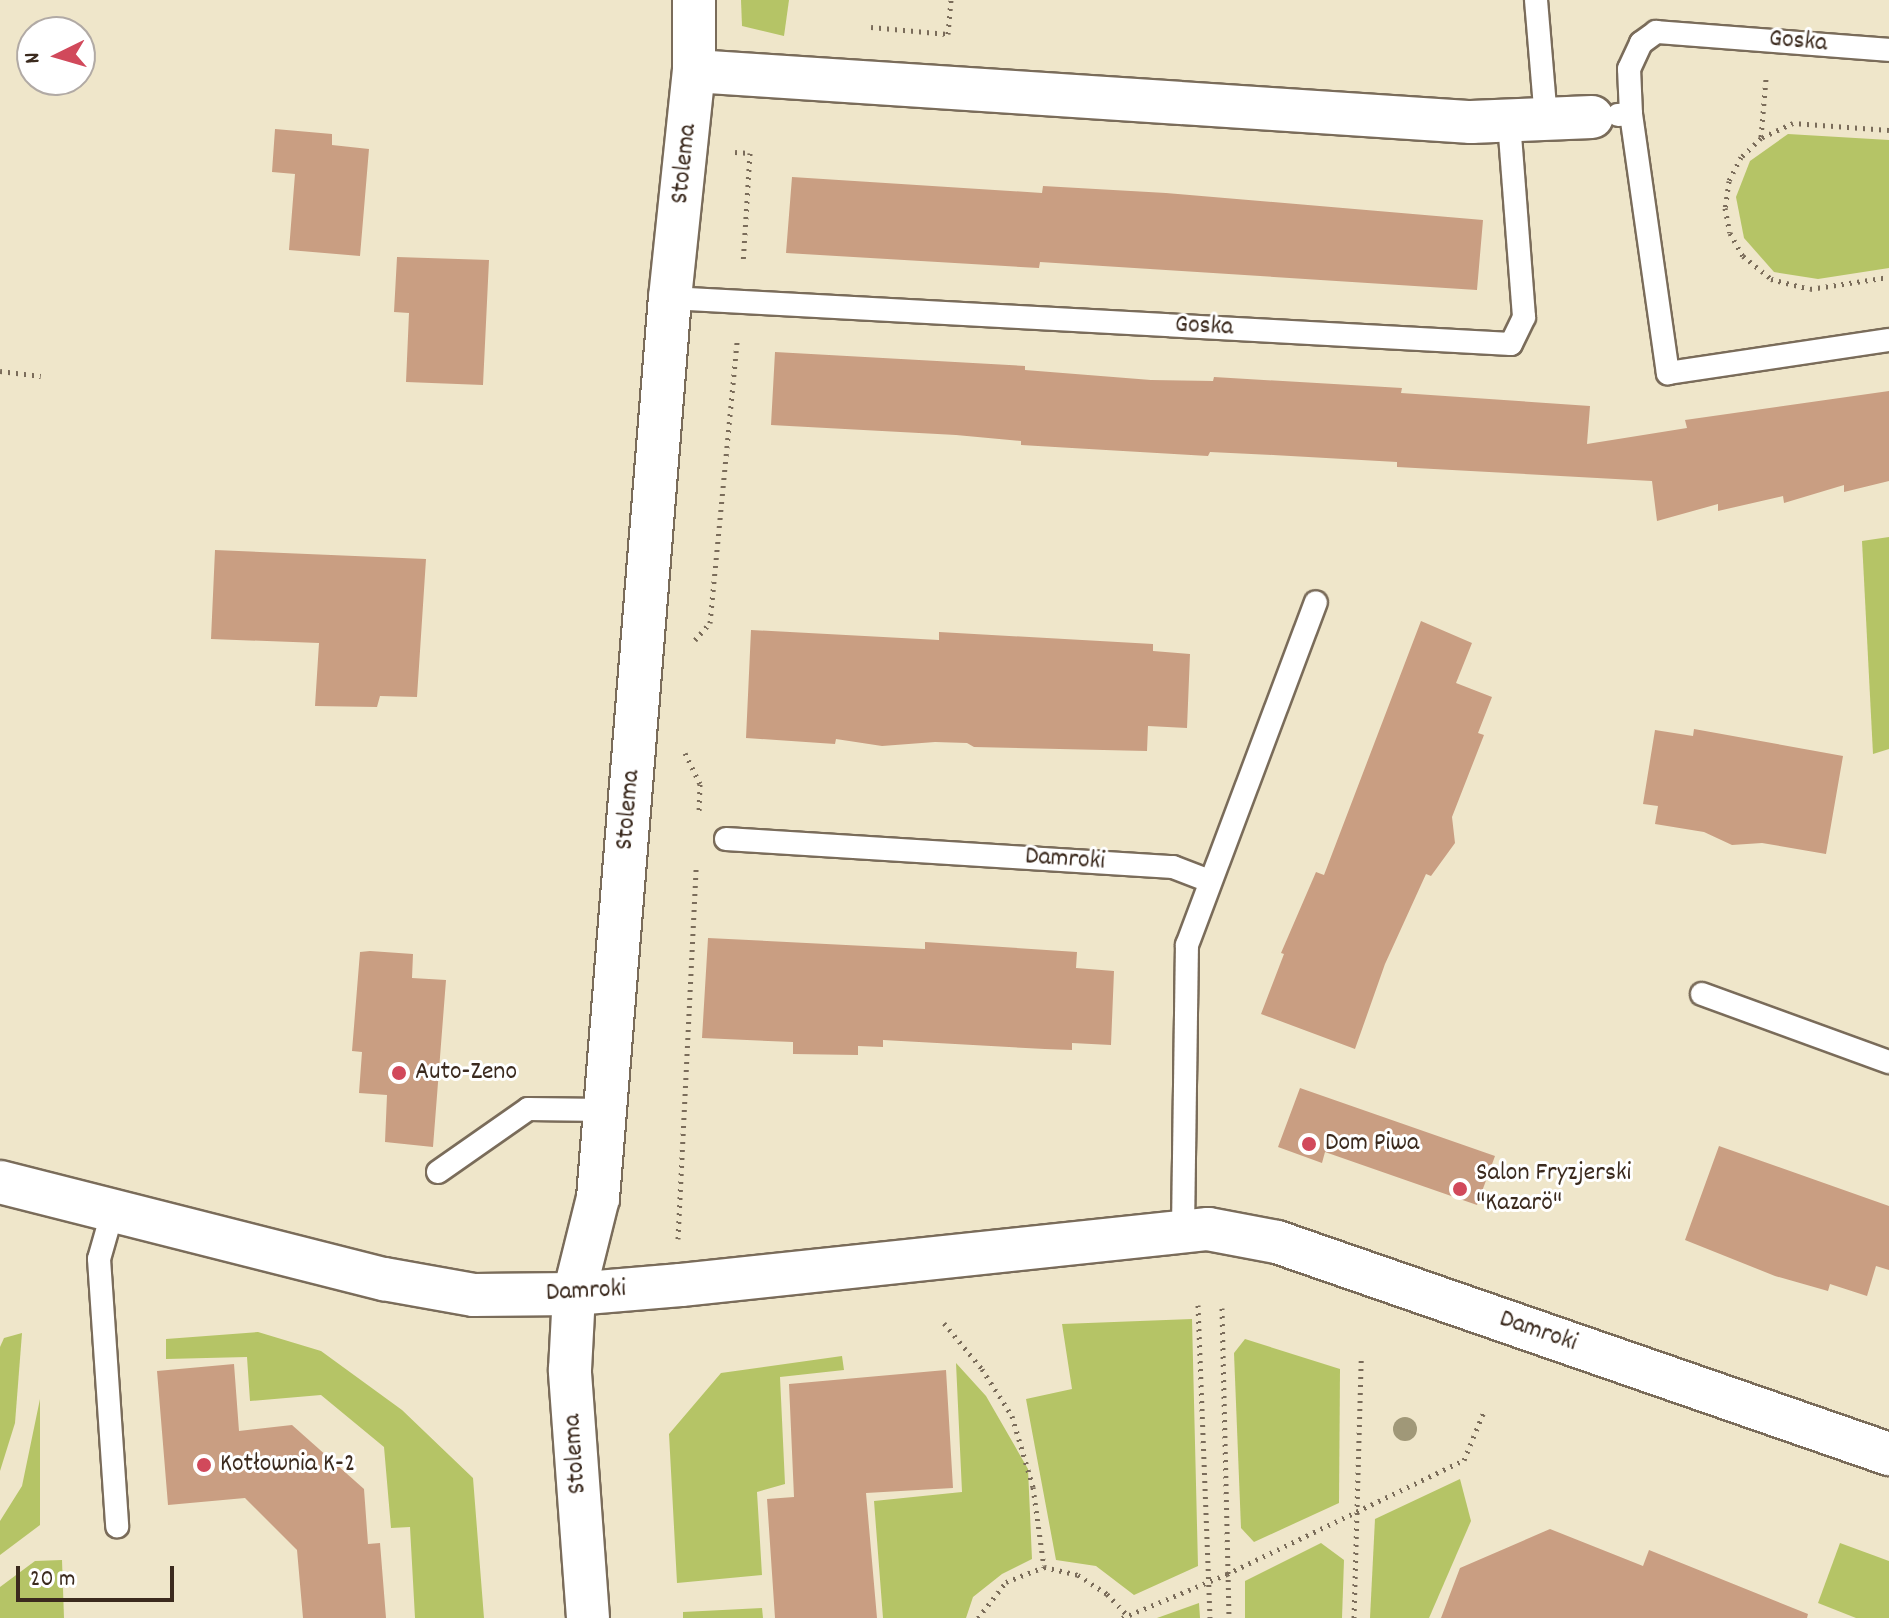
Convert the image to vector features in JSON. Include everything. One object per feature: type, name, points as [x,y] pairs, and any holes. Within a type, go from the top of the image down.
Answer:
[{"type":"street","name":"Stolema","points":[[588,1618],[570,1370],[574,1294],[598,1198],[670,298],[694,71],[694,0]]},
{"type":"street","points":[[694,71],[1471,122],[1612,115]]},
{"type":"street","name":"Damroki","points":[[0,1182],[384,1279],[474,1295],[574,1294],[1183,1229],[1208,1229],[1277,1242],[1889,1454]]},
{"type":"lane","points":[[1528,119],[1536,0]]},
{"type":"lane","name":"Goska","points":[[1889,50],[1656,32],[1641,43],[1612,115],[1668,373],[1889,340]]},
{"type":"lane","name":"Goska","points":[[670,298],[1511,344],[1524,317],[1528,119]]},
{"type":"lane","points":[[1183,1229],[1187,945],[1316,602]]},
{"type":"lane","name":"Damroki","points":[[726,839],[1173,867],[1209,881]]},
{"type":"lane","points":[[1702,994],[1889,1062]]},
{"type":"lane","points":[[438,1172],[528,1109],[605,1110]]},
{"type":"lane","points":[[113,1210],[99,1259],[117,1526]]},
{"type":"path","points":[[871,27],[948,34],[951,0]]},
{"type":"path","points":[[1889,130],[1793,123],[1772,133],[1741,157],[1729,181],[1725,208],[1730,233],[1743,256],[1771,279],[1810,289],[1889,277]]},
{"type":"path","points":[[694,651],[696,637],[710,623],[741,304],[750,153]]},
{"type":"path","points":[[0,371],[41,376]]},
{"type":"path","points":[[686,738],[685,753],[700,784],[699,813]]},
{"type":"path","points":[[677,1254],[697,859]]},
{"type":"path","points":[[1198,1305],[1210,1618]]},
{"type":"path","points":[[1222,1308],[1229,1618]]},
{"type":"path","points":[[944,1323],[982,1369],[1012,1416],[1033,1487],[1044,1567]]},
{"type":"path","points":[[1354,1618],[1361,1360]]},
{"type":"path","points":[[978,1618],[1006,1582],[1044,1567],[1078,1575],[1107,1594],[1124,1616],[1208,1583],[1464,1460],[1485,1409]]},
{"type":"green space","points":[[741,0],[789,0],[784,36],[742,26]]},
{"type":"green space","points":[[1788,134],[1889,140],[1889,268],[1818,279],[1774,272],[1744,238],[1736,197],[1750,161]]},
{"type":"green space","points":[[1889,537],[1889,749],[1873,754],[1862,541]]},
{"type":"green space","points":[[1192,1319],[1198,1566],[1134,1595],[1096,1566],[1056,1560],[1026,1399],[1072,1389],[1062,1324]]},
{"type":"green space","points":[[258,1332],[321,1351],[402,1410],[473,1478],[484,1618],[415,1618],[410,1527],[391,1528],[384,1447],[321,1395],[250,1401],[247,1357],[166,1359],[166,1339]]},
{"type":"green space","points":[[22,1333],[15,1423],[0,1471],[0,1347],[4,1338]]},
{"type":"green space","points":[[1245,1339],[1340,1369],[1339,1503],[1254,1542],[1241,1528],[1234,1353]]},
{"type":"green space","points":[[842,1356],[844,1370],[780,1377],[785,1484],[757,1492],[762,1575],[677,1583],[669,1434],[721,1373]]},
{"type":"green space","points":[[956,1363],[986,1396],[1028,1469],[1032,1559],[1002,1574],[973,1597],[966,1618],[883,1618],[874,1501],[962,1492]]},
{"type":"green space","points":[[40,1399],[40,1525],[0,1555],[0,1521],[22,1486]]},
{"type":"green space","points":[[1460,1479],[1471,1521],[1429,1618],[1370,1618],[1375,1519]]},
{"type":"green space","points":[[1321,1543],[1344,1560],[1342,1618],[1245,1618],[1245,1581]]},
{"type":"green space","points":[[1840,1543],[1889,1561],[1889,1618],[1856,1618],[1818,1603]]},
{"type":"green space","points":[[62,1560],[64,1618],[0,1618],[0,1587],[35,1561]]},
{"type":"green space","points":[[1199,1603],[1200,1618],[1157,1618]]},
{"type":"green space","points":[[762,1608],[763,1618],[683,1618],[683,1612]]},
{"type":"building","points":[[275,129],[332,134],[332,145],[369,149],[360,256],[289,250],[295,174],[272,172]]},
{"type":"building","points":[[792,177],[1042,193],[1043,186],[1166,193],[1483,220],[1477,290],[1040,262],[1039,268],[786,253]]},
{"type":"building","points":[[397,257],[489,260],[483,385],[406,382],[409,313],[394,312]]},
{"type":"building","points":[[775,352],[1025,366],[1025,370],[1151,380],[1213,381],[1214,377],[1402,388],[1401,393],[1590,406],[1587,444],[1687,428],[1685,420],[1889,391],[1889,481],[1844,492],[1844,485],[1784,503],[1783,496],[1718,511],[1718,504],[1657,521],[1652,481],[1397,467],[1397,462],[1210,452],[1208,456],[1021,445],[1021,441],[956,435],[771,425]]},
{"type":"building","points":[[215,550],[426,559],[417,697],[380,696],[377,707],[315,706],[319,643],[211,639]]},
{"type":"building","points":[[1421,621],[1472,643],[1456,683],[1492,697],[1478,733],[1484,735],[1452,817],[1455,843],[1431,876],[1426,874],[1385,964],[1355,1049],[1261,1014],[1284,954],[1281,953],[1316,872],[1324,875]]},
{"type":"building","points":[[751,630],[939,640],[939,632],[1153,644],[1153,651],[1190,654],[1187,728],[1148,726],[1147,751],[974,747],[967,743],[935,742],[882,746],[836,739],[835,744],[746,738]]},
{"type":"building","points":[[1694,729],[1843,756],[1826,854],[1762,843],[1732,845],[1704,832],[1655,824],[1658,806],[1643,804],[1655,730],[1693,736]]},
{"type":"building","points":[[708,938],[925,949],[925,942],[1077,952],[1076,968],[1114,971],[1111,1045],[1072,1043],[1072,1050],[883,1040],[883,1047],[858,1046],[858,1055],[793,1054],[793,1042],[702,1038]]},
{"type":"building","name":"Auto-Zeno","points":[[360,952],[413,954],[412,978],[446,980],[433,1147],[385,1142],[387,1095],[359,1093],[362,1052],[352,1051]]},
{"type":"building","points":[[1300,1088],[1495,1156],[1477,1205],[1325,1152],[1322,1163],[1278,1147]]},
{"type":"building","points":[[1719,1146],[1889,1206],[1889,1270],[1876,1266],[1867,1296],[1830,1284],[1828,1291],[1775,1276],[1685,1240]]},
{"type":"building","points":[[234,1364],[239,1431],[292,1425],[364,1489],[368,1544],[380,1543],[386,1618],[303,1618],[297,1550],[245,1498],[168,1505],[157,1371]]},
{"type":"building","points":[[946,1370],[953,1488],[866,1493],[877,1618],[775,1618],[767,1499],[794,1497],[789,1384]]},
{"type":"building","points":[[1550,1529],[1643,1566],[1649,1550],[1808,1614],[1807,1618],[1441,1618],[1460,1568]]},
{"type":"place","name":"Auto-Zeno","points":[[399,1073]]},
{"type":"place","name":"Dom Piwa","points":[[1309,1144]]},
{"type":"place","name":"Salon Fryzjerski \"Kazarö\"","points":[[1460,1189]]},
{"type":"place","name":"Kotłownia K-2","points":[[204,1465]]}]
